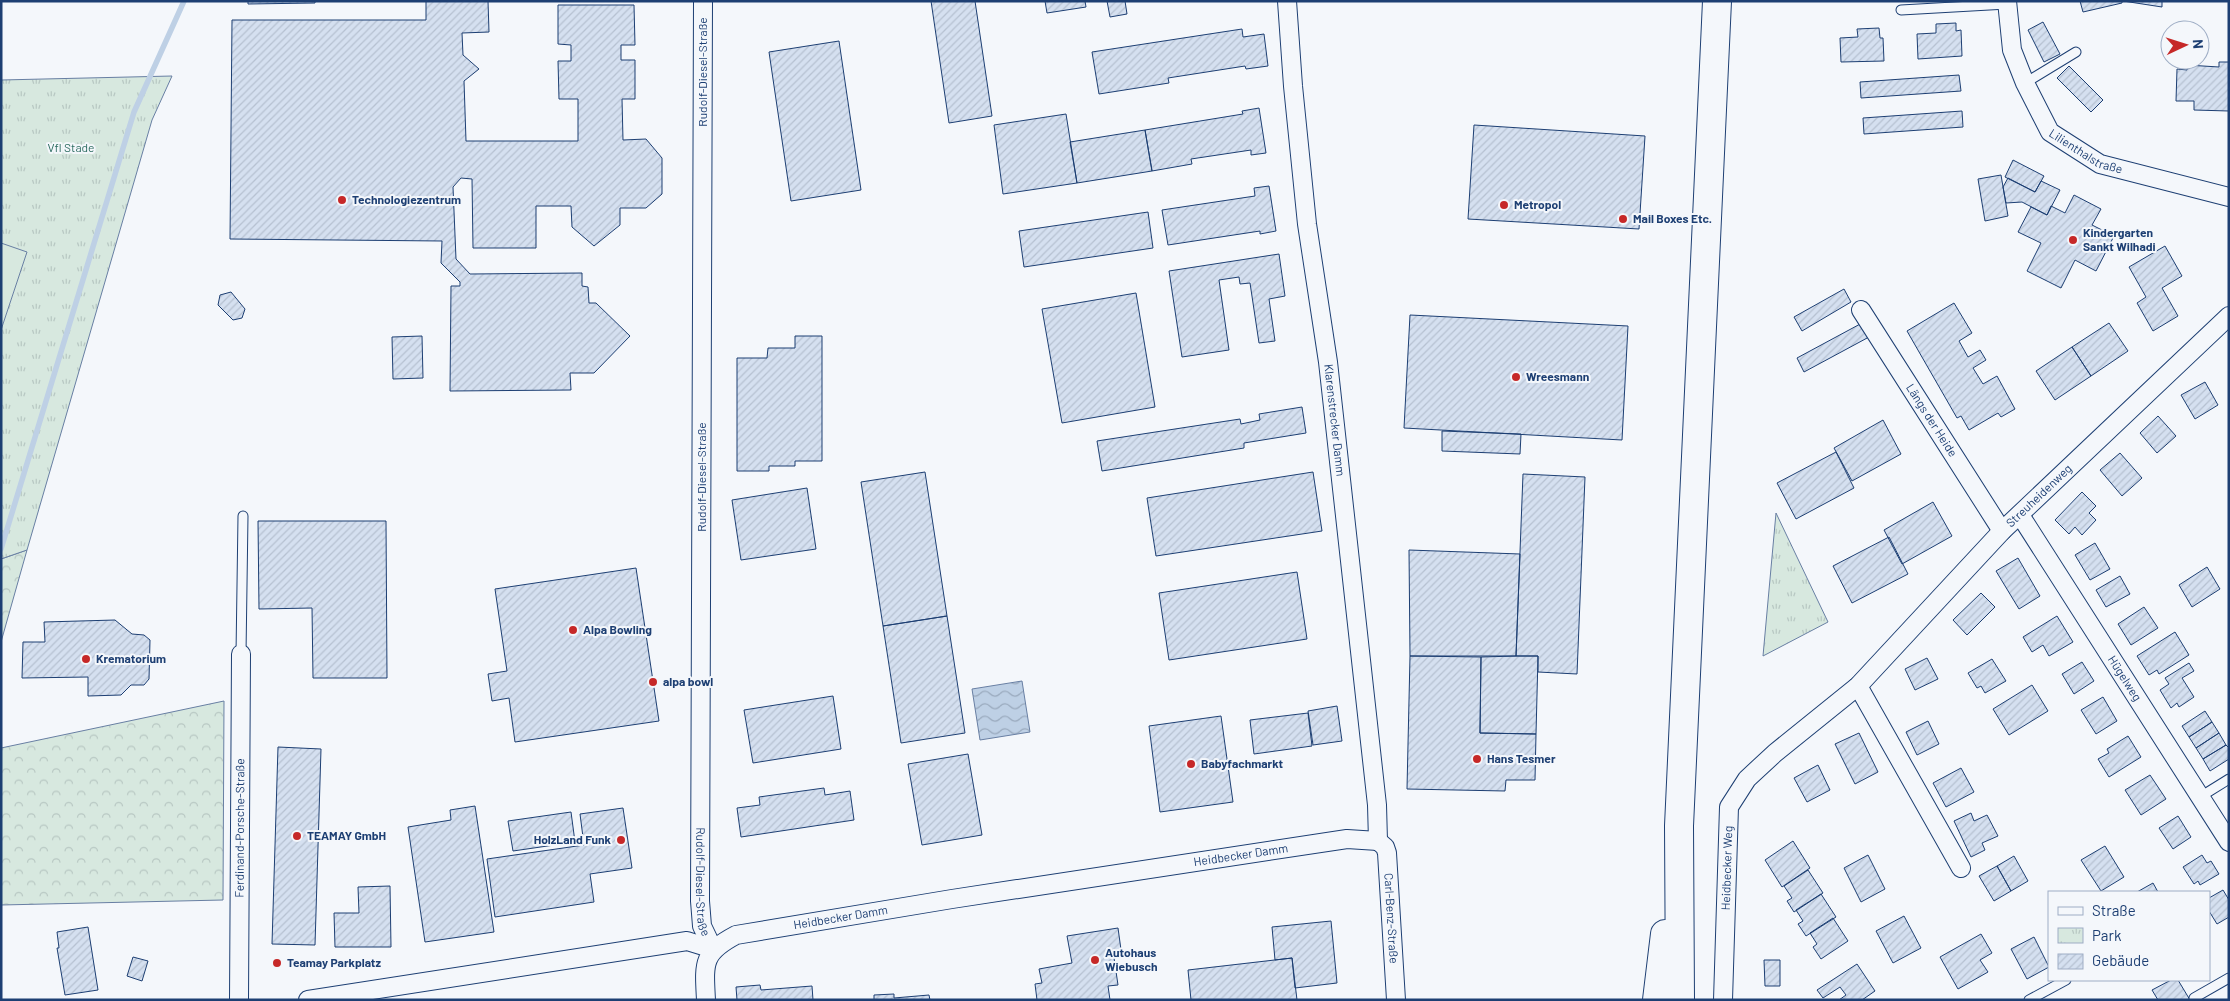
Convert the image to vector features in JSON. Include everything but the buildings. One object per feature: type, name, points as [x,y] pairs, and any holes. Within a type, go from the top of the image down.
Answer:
[{"type":"main road","points":[[1680,1000],[1679,826],[1717,1]]},
{"type":"main road","points":[[1657,1000],[1679,826]]},
{"type":"street","name":"Rudolf-Diesel-Straße","points":[[703,1],[700,901],[702,926],[713,950]]},
{"type":"street","name":"Klarenstrecker Damm","points":[[1288,1],[1293,86],[1307,224],[1328,362],[1377,805],[1378,841]]},
{"type":"street","name":"Lilienthalstraße","points":[[2007,3],[2012,50],[2025,83],[2050,132],[2100,164],[2229,197]]},
{"type":"street","name":"Längs der Heide","points":[[1861,310],[2002,532]]},
{"type":"street","name":"Streuheidenweg","points":[[1774,753],[1858,686],[2002,532],[2229,316]]},
{"type":"street","name":"Hügelweg","points":[[2020,515],[2229,842]]},
{"type":"street","name":"Ferdinand-Porsche-Straße","points":[[239,1000],[241,654]]},
{"type":"street","points":[[1858,686],[1961,868]]},
{"type":"street","name":"Heidbecker Weg","points":[[1723,1000],[1729,807],[1746,779],[1774,753]]},
{"type":"street","name":"Heidbecker Damm","points":[[713,950],[736,935],[864,913],[1348,838],[1378,841]]},
{"type":"street","name":"Carl-Benz-Straße","points":[[1378,841],[1385,847],[1387,853],[1396,1000]]},
{"type":"street","points":[[308,1000],[687,941],[713,950],[705,964],[706,1000]]},
{"type":"lane","points":[[1901,10],[2007,3]]},
{"type":"lane","points":[[2025,83],[2076,52]]},
{"type":"lane","points":[[241,654],[243,516]]},
{"type":"lane","points":[[2200,797],[2229,779]]},
{"type":"lane","points":[[2194,998],[2229,978]]},
{"type":"lane","points":[[2029,1000],[2064,981]]},
{"type":"green space","name":"Vfl Stade","points":[[172,76],[152,120],[27,550],[1,559],[1,80]]},
{"type":"green space","points":[[1,243],[27,252],[1,330]]},
{"type":"green space","points":[[1776,513],[1828,622],[1763,656]]},
{"type":"green space","points":[[27,550],[1,642],[1,559]]},
{"type":"green space","points":[[224,701],[223,900],[1,905],[1,748]]},
{"type":"water","points":[[1022,681],[1030,732],[980,740],[972,689]]},
{"type":"waterway","points":[[1,549],[134,112],[184,1]]},
{"type":"place","name":"Technologiezentrum","points":[[342,200]]},
{"type":"place","name":"Metropol","points":[[1504,205]]},
{"type":"place","name":"Mail Boxes Etc.","points":[[1623,219]]},
{"type":"place","name":"Kindergarten Sankt Wilhadi","points":[[2073,240]]},
{"type":"place","name":"Wreesmann","points":[[1516,377]]},
{"type":"place","name":"Alpa Bowling","points":[[573,630]]},
{"type":"place","name":"Krematorium","points":[[86,659]]},
{"type":"place","name":"alpa bowl","points":[[653,682]]},
{"type":"place","name":"Hans Tesmer","points":[[1477,759]]},
{"type":"place","name":"Babyfachmarkt","points":[[1191,764]]},
{"type":"place","name":"TEAMAY GmbH","points":[[297,836]]},
{"type":"place","name":"HolzLand Funk","points":[[621,840]]},
{"type":"place","name":"Autohaus Wiebusch","points":[[1095,960]]},
{"type":"place","name":"Teamay Parkplatz","points":[[277,963]]}]
